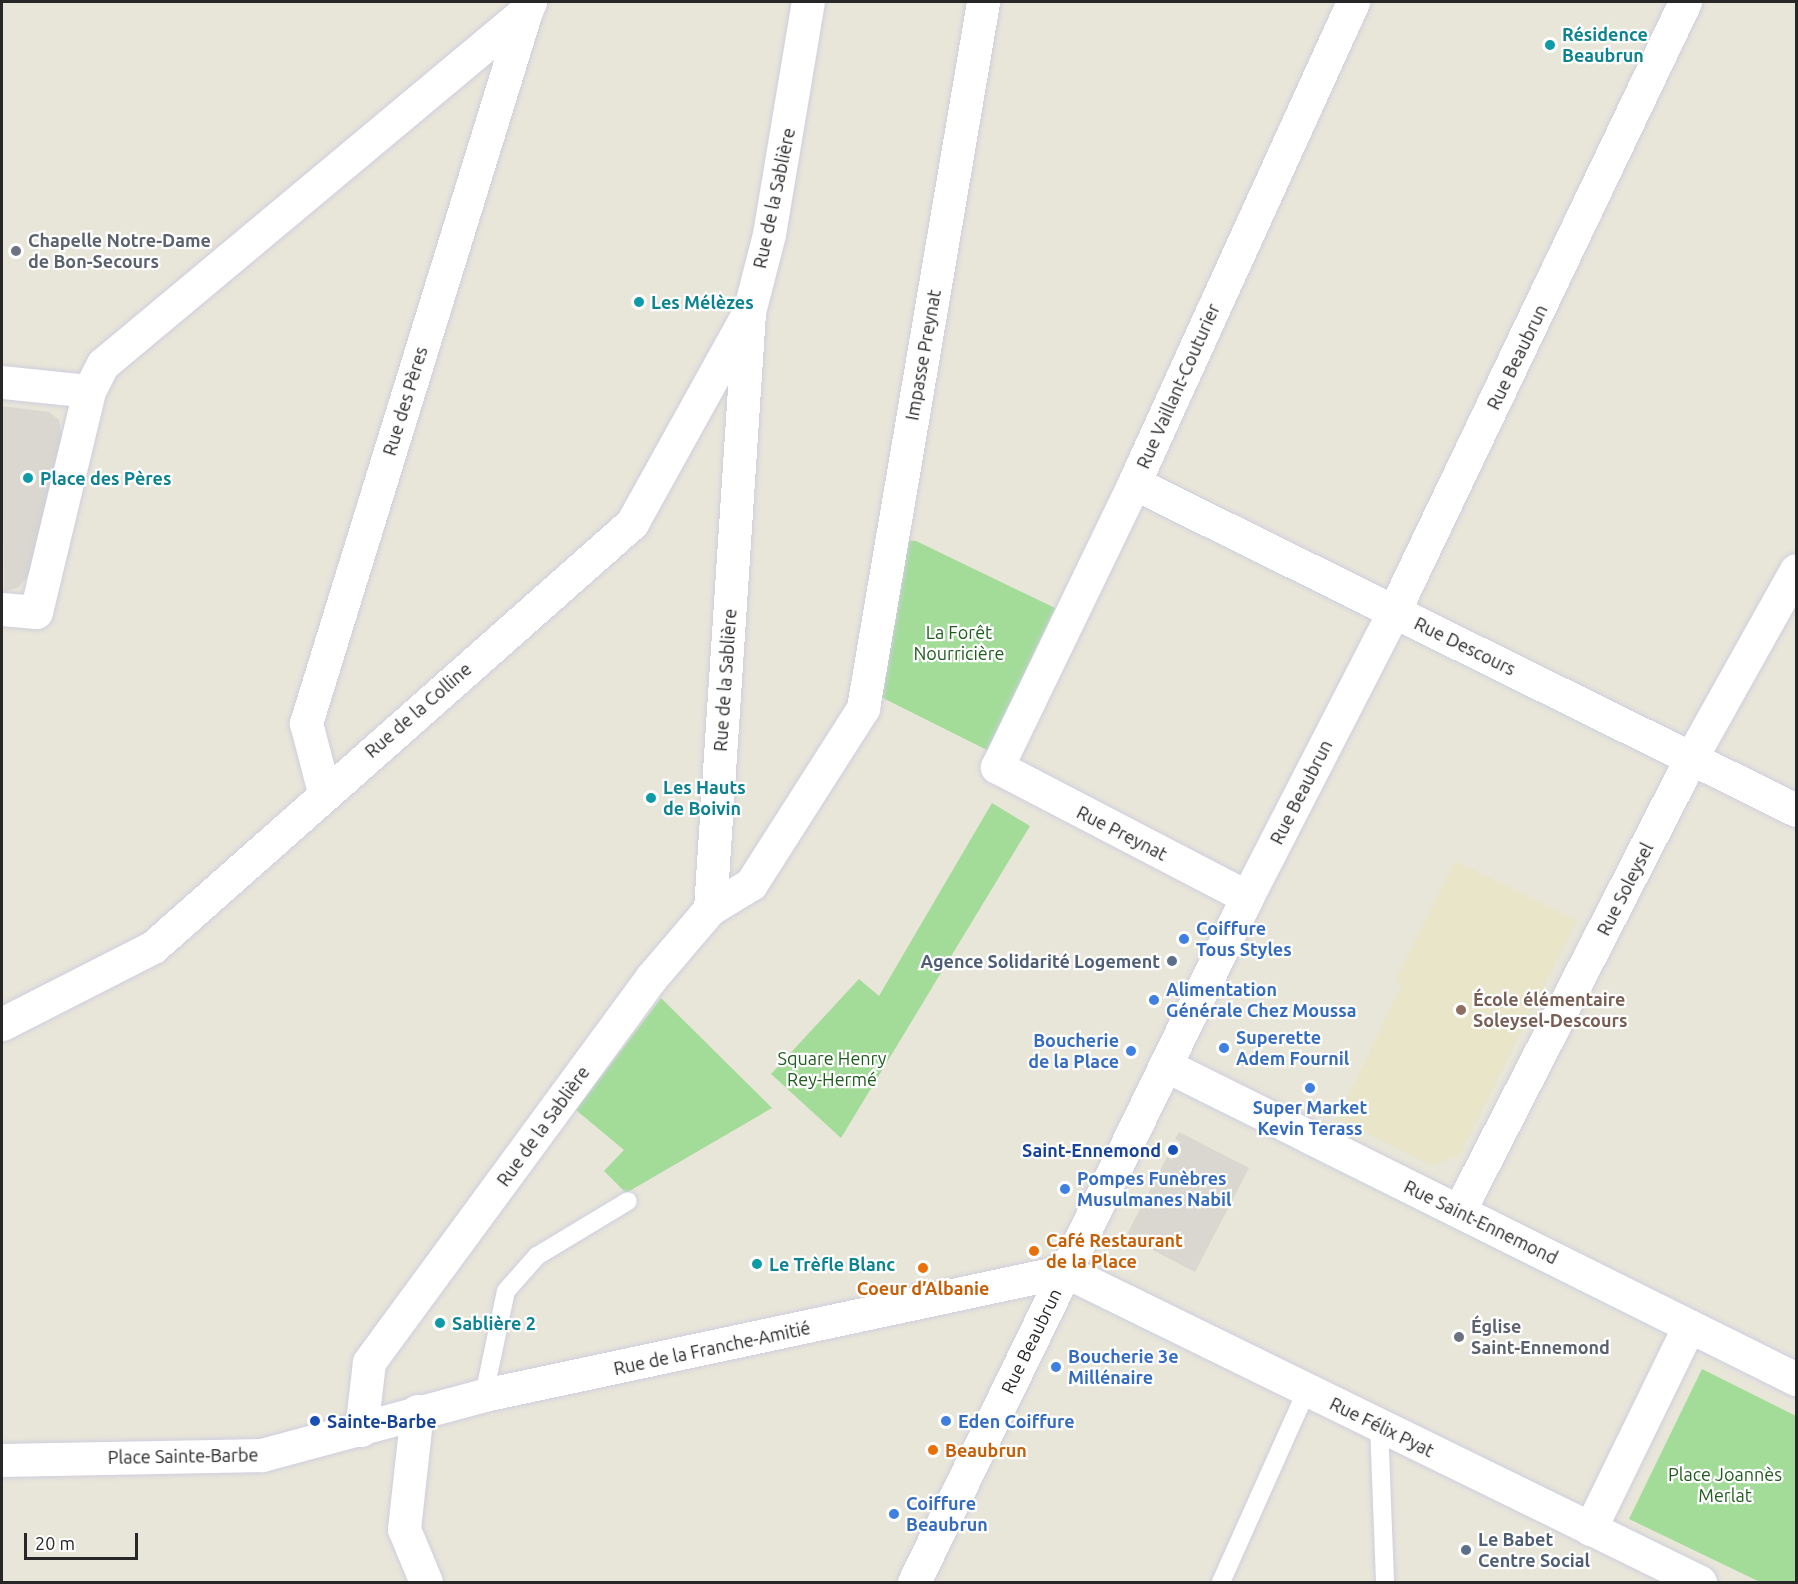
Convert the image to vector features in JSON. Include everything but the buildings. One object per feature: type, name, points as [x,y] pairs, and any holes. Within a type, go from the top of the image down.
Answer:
[{"type":"street","name":"Rue de la Sablière","points":[[361,1431],[369,1362],[651,978],[710,909],[749,312],[769,234],[808,2]]},
{"type":"street","name":"Impasse Preynat","points":[[710,909],[752,884],[863,708],[983,2]]},
{"type":"street","name":"Rue Vaillant-Couturier","points":[[997,767],[1134,483],[1353,2]]},
{"type":"street","name":"Rue Beaubrun","points":[[914,1582],[1247,897],[1394,611],[1685,2]]},
{"type":"street","name":"Rue des Pères","points":[[89,392],[103,364],[528,6]]},
{"type":"street","name":"Rue des Pères","points":[[324,792],[306,723],[528,6]]},
{"type":"street","name":"Rue de la Colline","points":[[2,1024],[153,947],[324,792],[632,523],[749,312]]},
{"type":"street","points":[[2,382],[89,392],[36,612],[2,609]]},
{"type":"street","name":"Rue Descours","points":[[1134,483],[1692,758],[1795,804]]},
{"type":"street","name":"Rue Soleysel","points":[[1459,1211],[1692,758],[1797,570]]},
{"type":"street","name":"Rue Preynat","points":[[997,767],[1247,897]]},
{"type":"street","name":"Rue Saint-Ennemond","points":[[1165,1065],[1797,1379]]},
{"type":"street","name":"Rue de la Franche-Amitié","points":[[361,1431],[417,1411],[484,1395],[1065,1271]]},
{"type":"street","name":"Rue Félix Pyat","points":[[1065,1271],[1700,1582]]},
{"type":"street","points":[[1590,1528],[1689,1326]]},
{"type":"street","points":[[417,1411],[404,1529],[426,1582]]},
{"type":"street","name":"Place Sainte-Barbe","points":[[2,1460],[262,1455],[361,1431]]},
{"type":"lane","points":[[484,1395],[506,1291],[537,1256],[628,1201]]},
{"type":"lane","points":[[1221,1582],[1307,1390]]},
{"type":"lane","points":[[1379,1425],[1385,1582]]},
{"type":"shaded area","name":"Place des Pères","points":[[2,406],[49,412],[59,420],[63,444],[29,574],[19,587],[4,592]]},
{"type":"shaded area","name":"École élémentaire Soleysel-Descours","points":[[1455,861],[1577,920],[1459,1156],[1431,1165],[1337,1118],[1402,985],[1395,981]]},
{"type":"shaded area","points":[[1179,1132],[1249,1168],[1195,1272],[1126,1236],[1167,1157],[1172,1160],[1181,1142],[1175,1139]]},
{"type":"green space","name":"La Forêt Nourricière","points":[[902,540],[916,541],[1055,608],[989,751],[877,695]]},
{"type":"green space","name":"Square Henry Rey-Hermé","points":[[992,803],[1030,826],[841,1138],[771,1074],[859,979],[879,996]]},
{"type":"green space","points":[[661,998],[772,1108],[626,1193],[604,1171],[624,1150],[576,1110]]},
{"type":"green space","name":"Place Joannès Merlat","points":[[1702,1369],[1796,1416],[1796,1582],[1760,1582],[1629,1519]]},
{"type":"place","name":"Résidence Beaubrun","points":[[1550,45]]},
{"type":"place","name":"Chapelle Notre-Dame de Bon-Secours","points":[[16,251]]},
{"type":"place","name":"Les Mélèzes","points":[[639,302]]},
{"type":"place","name":"Place des Pères","points":[[28,478]]},
{"type":"place","name":"Les Hauts de Boivin","points":[[651,798]]},
{"type":"place","name":"Coiffure Tous Styles","points":[[1184,939]]},
{"type":"place","name":"Agence Solidarité Logement","points":[[1172,961]]},
{"type":"place","name":"Alimentation Générale Chez Moussa","points":[[1154,1000]]},
{"type":"place","name":"École élémentaire Soleysel-Descours","points":[[1461,1010]]},
{"type":"place","name":"Superette Adem Fournil","points":[[1224,1048]]},
{"type":"place","name":"Boucherie de la Place","points":[[1131,1051]]},
{"type":"place","name":"Super Market Kevin Terass","points":[[1310,1088]]},
{"type":"place","name":"Saint-Ennemond","points":[[1173,1150]]},
{"type":"place","name":"Pompes Funèbres Musulmanes Nabil","points":[[1065,1189]]},
{"type":"place","name":"Café Restaurant de la Place","points":[[1034,1251]]},
{"type":"place","name":"Le Trèfle Blanc","points":[[757,1264]]},
{"type":"place","name":"Coeur d’Albanie","points":[[923,1268]]},
{"type":"place","name":"Sablière 2","points":[[440,1323]]},
{"type":"place","name":"Église Saint-Ennemond","points":[[1459,1337]]},
{"type":"place","name":"Boucherie 3e Millénaire","points":[[1056,1367]]},
{"type":"place","name":"Sainte-Barbe","points":[[315,1421]]},
{"type":"place","name":"Eden Coiffure","points":[[946,1421]]},
{"type":"place","name":"Beaubrun","points":[[933,1450]]},
{"type":"place","name":"Coiffure Beaubrun","points":[[894,1514]]},
{"type":"place","name":"Le Babet Centre Social","points":[[1466,1550]]}]
